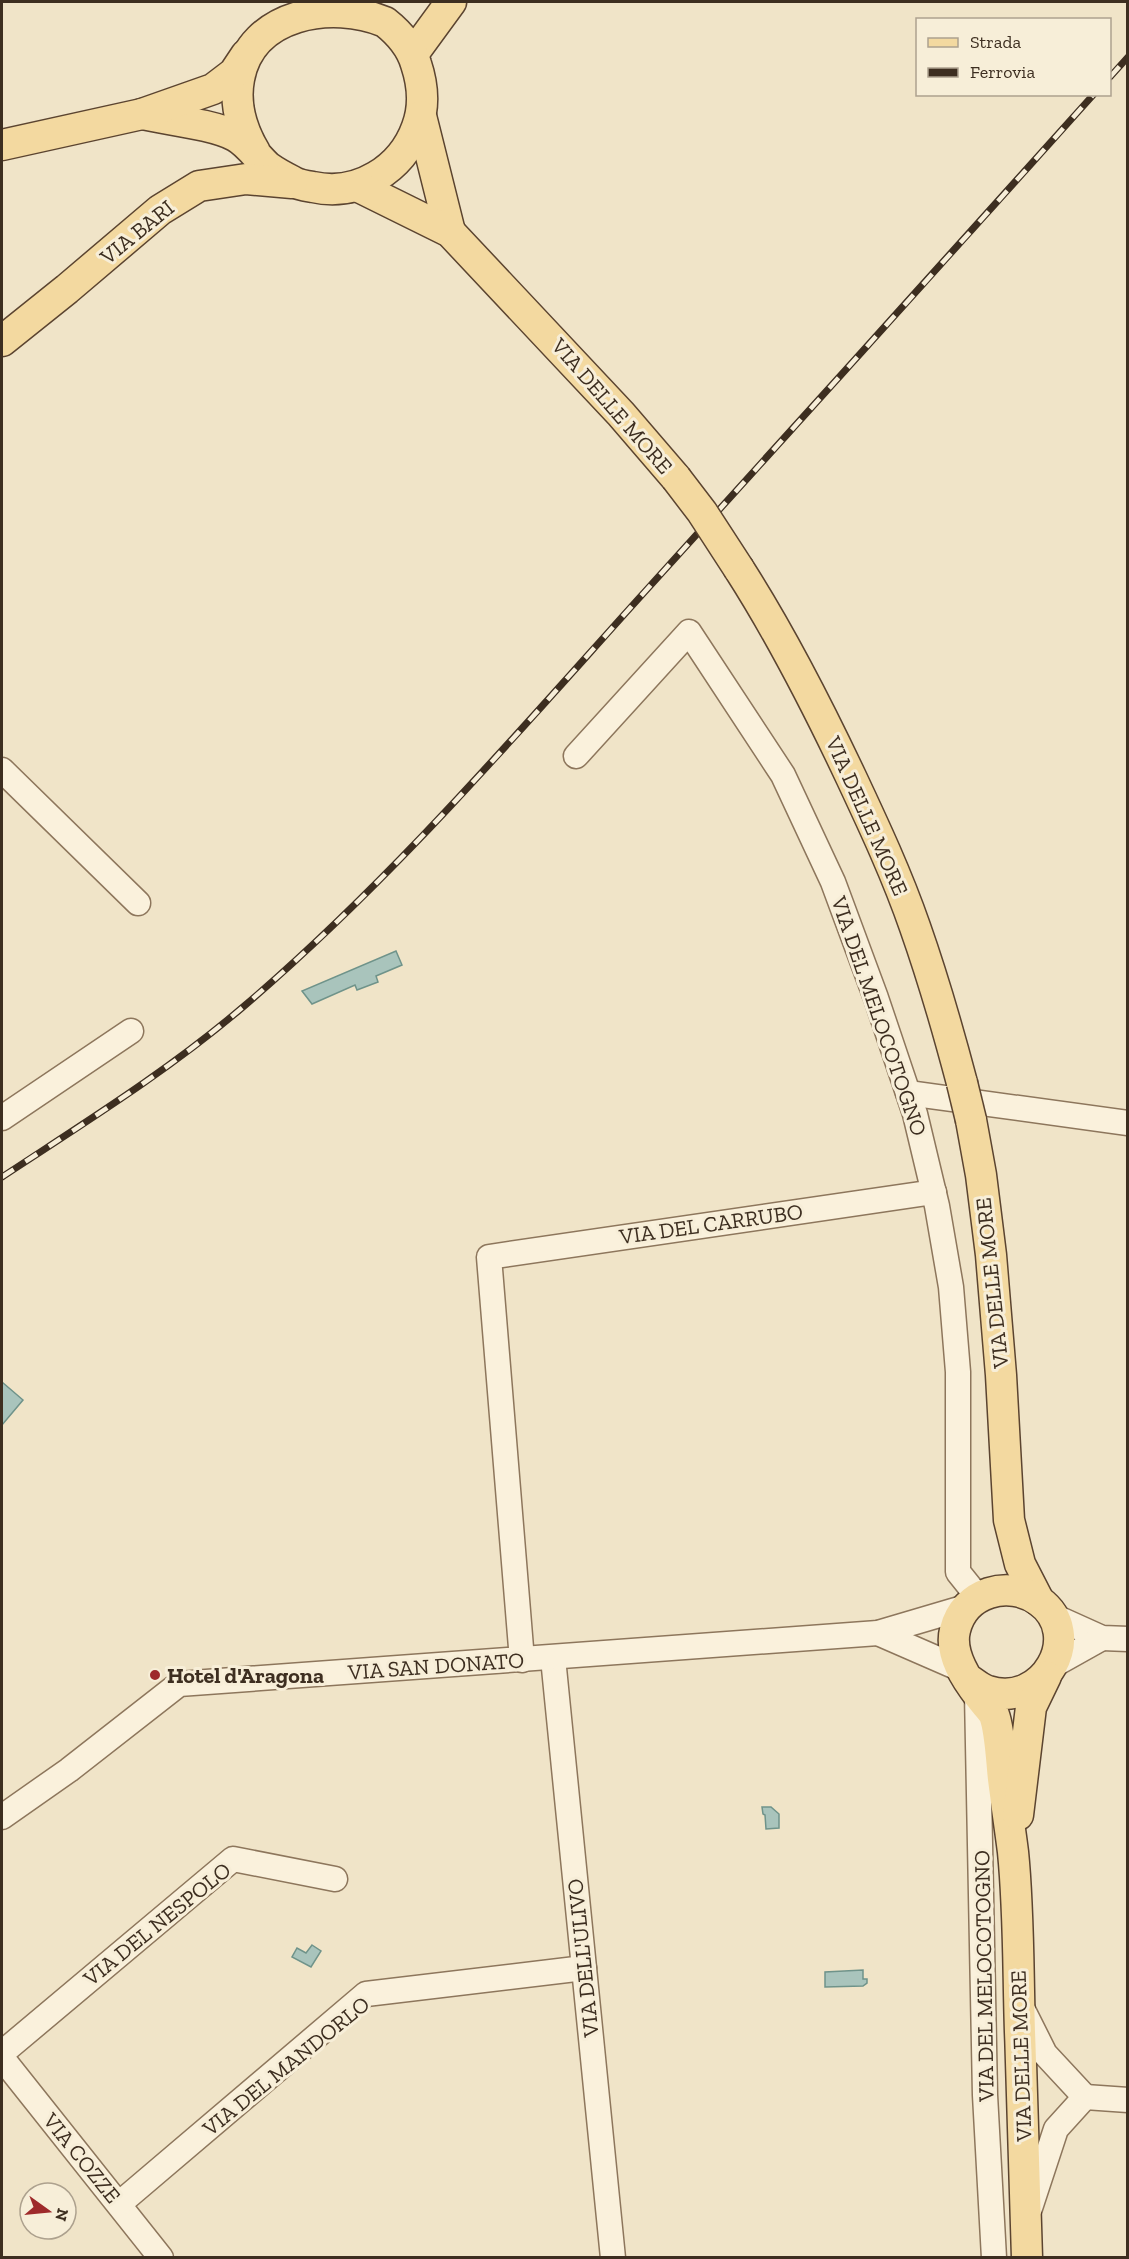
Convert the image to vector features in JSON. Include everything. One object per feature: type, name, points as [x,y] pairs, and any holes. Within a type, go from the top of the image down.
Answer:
[{"type":"main road","points":[[413,54],[451,2]]},
{"type":"main road","points":[[2,145],[142,114],[213,89],[234,73],[267,28],[291,12],[318,4],[353,3],[374,14],[397,31],[413,54],[422,84],[421,116],[450,232]]},
{"type":"main road","points":[[249,50],[239,78],[237,108],[246,136],[255,152]]},
{"type":"main road","points":[[142,114],[235,136],[268,166],[295,183],[326,190],[357,186],[380,175],[399,160],[413,139],[421,116]]},
{"type":"main road","name":"VIA BARI","points":[[2,341],[160,210],[199,186],[246,179],[295,183]]},
{"type":"main road","points":[[357,186],[450,232]]},
{"type":"main road","name":"VIA DELLE MORE","points":[[450,232],[614,405],[702,512],[764,609],[803,677],[884,847],[914,925],[942,1010],[971,1120],[981,1175],[991,1255],[1001,1375],[1009,1520]]},
{"type":"main road","points":[[1009,1520],[1002,1560],[979,1598],[954,1630],[956,1657],[994,1715],[1013,1854]]},
{"type":"main road","points":[[1009,1520],[1020,1564],[1056,1627],[1059,1640],[1057,1654],[1031,1707],[1013,1854]]},
{"type":"main road","points":[[979,1598],[1017,1590],[1045,1608]]},
{"type":"main road","points":[[970,1681],[986,1691],[1008,1695],[1028,1689],[1049,1671]]},
{"type":"main road","name":"VIA DELLE MORE","points":[[1013,1854],[1028,2258]]},
{"type":"street","name":"VIA DEL MELOCOTOGNO","points":[[576,756],[689,632],[788,785],[833,882],[876,998],[908,1093],[934,1191],[951,1287],[958,1372],[958,1572],[979,1598]]},
{"type":"street","points":[[2,770],[138,903]]},
{"type":"street","points":[[2,1118],[131,1031]]},
{"type":"street","points":[[908,1093],[1128,1123]]},
{"type":"street","name":"VIA DEL CARRUBO","points":[[522,1660],[489,1257],[934,1191]]},
{"type":"street","points":[[878,1633],[979,1598]]},
{"type":"street","points":[[1045,1608],[1102,1638],[1128,1639]]},
{"type":"street","points":[[878,1633],[970,1681]]},
{"type":"street","name":"VIA SAN DONATO","points":[[2,1817],[69,1770],[179,1684],[878,1633]]},
{"type":"street","points":[[1049,1671],[1102,1638]]},
{"type":"street","name":"VIA DELL'ULIVO","points":[[553,1658],[613,2258]]},
{"type":"street","name":"VIA DEL MELOCOTOGNO","points":[[970,1681],[994,2258]]},
{"type":"street","name":"VIA DEL NESPOLO","points":[[2,2053],[233,1859],[335,1879]]},
{"type":"street","name":"VIA DEL MANDORLO","points":[[119,2204],[366,1994],[584,1968]]},
{"type":"street","points":[[1019,2001],[1045,2054],[1085,2097],[1128,2100]]},
{"type":"street","name":"VIA COZZE","points":[[2,2058],[162,2258]]},
{"type":"street","points":[[1026,2219],[1056,2129],[1085,2097]]},
{"type":"water","points":[[396,951],[402,965],[376,976],[378,982],[357,990],[355,985],[312,1004],[302,991]]},
{"type":"water","points":[[2,1382],[23,1400],[2,1425]]},
{"type":"water","points":[[762,1807],[771,1807],[779,1814],[779,1828],[766,1829]]},
{"type":"water","points":[[312,1945],[321,1951],[311,1967],[292,1957],[297,1948],[306,1953]]},
{"type":"water","points":[[863,1970],[863,1979],[867,1979],[867,1983],[863,1986],[825,1987],[825,1972]]},
{"type":"railway","points":[[1111,76],[1128,57]]},
{"type":"railway","points":[[2,1177],[125,1096],[185,1053],[243,1007],[346,913],[491,762],[1092,96]]},
{"type":"place","name":"Hotel d'Aragona","points":[[155,1675]]}]
